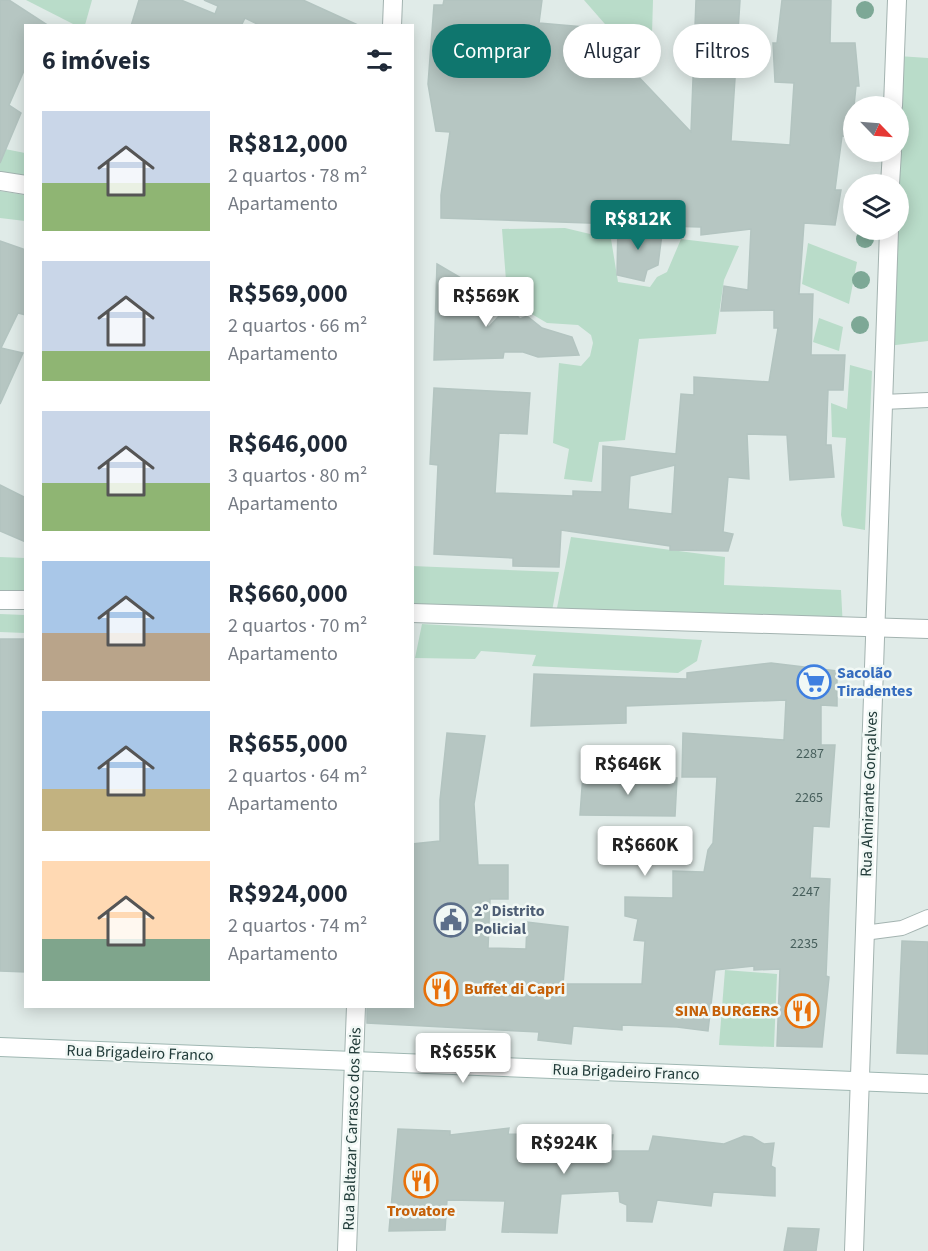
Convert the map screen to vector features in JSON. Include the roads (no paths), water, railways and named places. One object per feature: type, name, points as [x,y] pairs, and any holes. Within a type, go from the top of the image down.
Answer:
[{"type":"street","points":[[392,24],[393,0]]},
{"type":"street","points":[[893,96],[897,0]]},
{"type":"street","points":[[0,181],[24,185]]},
{"type":"street","name":"Rua Almirante Gonçalves","points":[[854,1251],[889,240]]},
{"type":"street","points":[[0,600],[24,600]]},
{"type":"street","points":[[414,613],[928,629]]},
{"type":"street","name":"Rua Baltazar Carrasco dos Reis","points":[[347,1251],[356,1008]]},
{"type":"street","name":"Rua Brigadeiro Franco","points":[[0,1047],[928,1084]]},
{"type":"lane","points":[[883,402],[928,400]]},
{"type":"lane","points":[[864,933],[902,928],[928,917]]},
{"type":"place","name":"Sacolão Tiradentes","points":[[814,682]]},
{"type":"place","name":"2º Distrito Policial","points":[[451,920]]},
{"type":"place","name":"Buffet di Capri","points":[[441,989]]},
{"type":"place","name":"SINA BURGERS","points":[[802,1011]]},
{"type":"place","name":"Trovatore","points":[[421,1181]]}]
